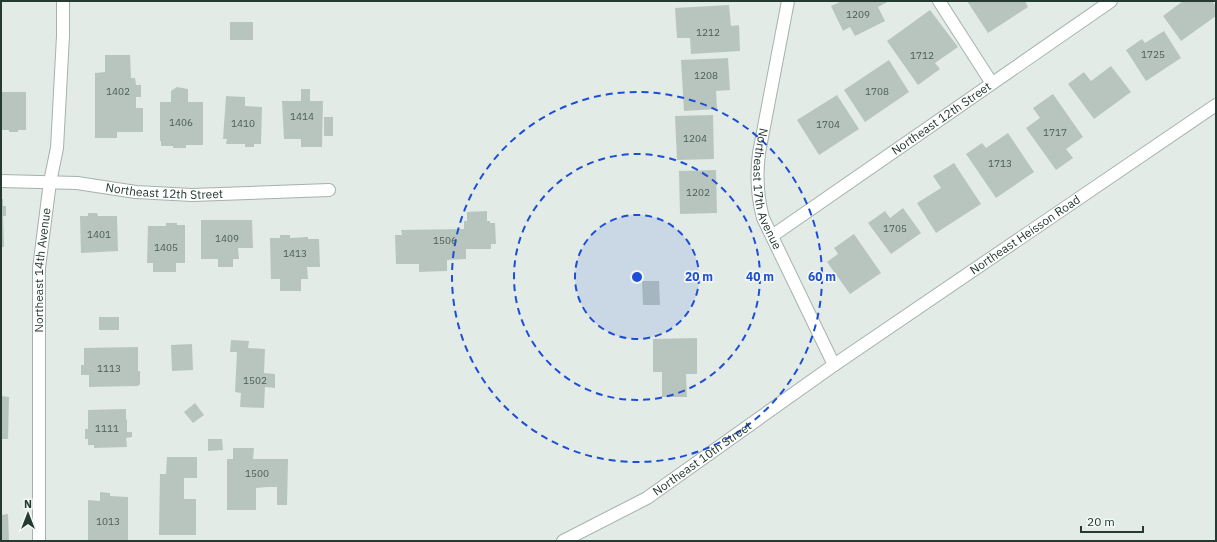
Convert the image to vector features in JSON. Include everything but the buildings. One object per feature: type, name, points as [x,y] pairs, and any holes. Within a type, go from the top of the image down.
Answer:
[{"type":"street","name":"Northeast 14th Avenue","points":[[39,541],[39,268],[50,182],[57,148],[63,36],[63,1]]},
{"type":"street","name":"Northeast 17th Avenue","points":[[788,1],[759,153],[756,176],[758,201],[763,218],[834,365]]},
{"type":"street","points":[[939,1],[992,82]]},
{"type":"street","name":"Northeast 12th Street","points":[[772,236],[992,82],[1111,1]]},
{"type":"street","name":"Northeast Heisson Road","points":[[834,365],[1216,105]]},
{"type":"street","name":"Northeast 12th Street","points":[[1,181],[77,183],[136,192],[192,195],[329,190]]},
{"type":"street","name":"Northeast 10th Street","points":[[563,541],[647,498],[834,365]]}]
